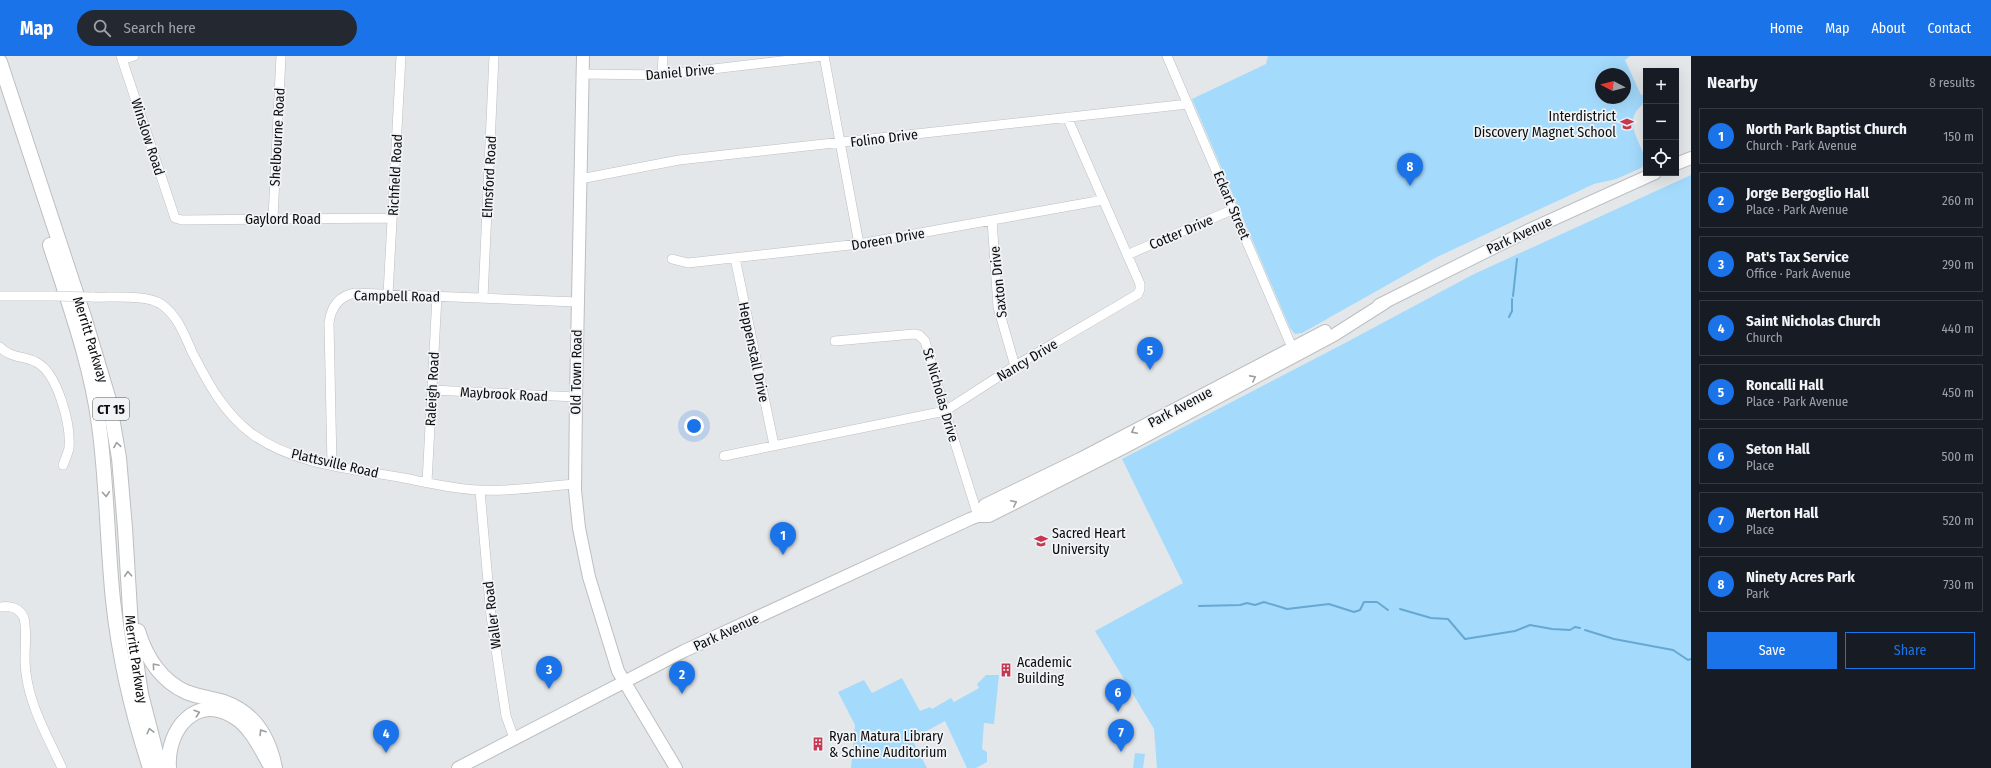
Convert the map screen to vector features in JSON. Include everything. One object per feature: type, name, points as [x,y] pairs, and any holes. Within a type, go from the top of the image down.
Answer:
[{"type":"highway","name":"Merritt Parkway","points":[[0,62],[85,320],[109,400],[119,458],[131,627],[141,694],[160,768]]},
{"type":"highway","name":"Merritt Parkway","points":[[0,92],[73,318],[94,397],[104,462],[113,601],[124,673],[136,724],[150,768]]},
{"type":"highway","points":[[129,596],[143,647],[151,662],[176,687],[198,696],[224,702],[244,712],[259,725],[268,741],[275,768]]},
{"type":"highway","points":[[169,768],[171,743],[178,728],[190,715],[207,710],[224,712],[237,718],[253,736],[271,768]]},
{"type":"highway","points":[[136,724],[145,768]]},
{"type":"main road","name":"Old Town Road","points":[[583,56],[577,302],[575,484],[578,522],[584,556],[618,671],[676,768]]},
{"type":"main road","points":[[1679,163],[1691,158]]},
{"type":"main road","name":"Park Avenue","points":[[458,768],[624,681],[728,630],[823,589],[978,516],[989,516],[1294,351],[1368,315],[1386,302],[1521,234],[1648,176]]},
{"type":"street","points":[[122,58],[134,56]]},
{"type":"street","name":"Shelbourne Road","points":[[273,218],[281,56]]},
{"type":"street","name":"Richfield Road","points":[[388,294],[400,56]]},
{"type":"street","name":"Elmsford Road","points":[[483,298],[494,56]]},
{"type":"street","points":[[662,56],[662,75]]},
{"type":"street","points":[[824,56],[859,244]]},
{"type":"street","name":"Daniel Drive","points":[[582,74],[662,75],[824,56]]},
{"type":"street","name":"Eckart Street","points":[[1167,56],[1294,351]]},
{"type":"street","name":"Winslow Road","points":[[122,58],[175,218]]},
{"type":"street","name":"Folino Drive","points":[[580,179],[679,160],[1188,104]]},
{"type":"street","name":"Nancy Drive","points":[[724,456],[945,411],[1015,366],[1138,294],[1140,284],[1067,117]]},
{"type":"street","name":"Doreen Drive","points":[[672,259],[688,263],[859,244],[1102,200]]},
{"type":"street","name":"Cotter Drive","points":[[1127,256],[1234,209]]},
{"type":"street","name":"Gaylord Road","points":[[175,218],[182,220],[392,218]]},
{"type":"street","name":"Saxton Drive","points":[[992,220],[998,307],[1015,366]]},
{"type":"street","name":"Heppenstall Drive","points":[[735,258],[774,446]]},
{"type":"street","name":"Campbell Road","points":[[332,465],[330,316],[336,303],[349,294],[388,294],[577,302]]},
{"type":"street","name":"Plattsville Road","points":[[0,296],[92,297],[147,300],[160,304],[174,315],[211,388],[221,404],[239,424],[260,439],[284,452],[332,465],[480,491],[575,484]]},
{"type":"street","name":"Raleigh Road","points":[[427,482],[437,296]]},
{"type":"street","name":"St Nicholas Drive","points":[[835,341],[918,335],[925,341],[978,516]]},
{"type":"street","points":[[0,347],[13,356],[36,362],[43,366],[55,383],[60,394],[67,426],[69,448],[63,465]]},
{"type":"street","name":"Maybrook Road","points":[[432,390],[576,397]]},
{"type":"street","name":"Waller Road","points":[[480,491],[491,616],[506,716],[514,738]]},
{"type":"street","points":[[0,607],[11,607],[17,609],[22,613],[24,618],[25,671],[28,685],[33,703],[62,768]]},
{"type":"shaded area","points":[[1268,56],[1630,56],[1625,60],[1629,68],[1595,68],[1595,104],[1631,104],[1631,73],[1641,95],[1643,95],[1643,105],[1635,114],[1633,121],[1635,135],[1643,153],[1643,166],[1616,179],[1594,184],[1437,257],[1302,333],[1295,334],[1290,328],[1192,99],[1266,64]]},
{"type":"shaded area","points":[[1691,175],[1691,768],[1157,768],[1154,729],[1095,631],[1183,583],[1122,459],[1474,274]]},
{"type":"shaded area","points":[[986,675],[999,675],[994,724],[984,723],[982,749],[987,752],[987,762],[976,768],[967,768],[945,721],[912,739],[927,768],[851,768],[855,725],[838,692],[864,680],[872,693],[902,678],[920,711],[930,707],[932,709],[951,698],[954,702],[979,688],[977,684]]},
{"type":"shaded area","points":[[1135,753],[1145,754],[1143,768],[1133,768]]},
{"type":"waterway","points":[[1513,296],[1517,259]]},
{"type":"waterway","points":[[1509,317],[1512,311],[1512,299]]},
{"type":"waterway","points":[[1199,606],[1240,605],[1247,603],[1255,605],[1264,602],[1287,609],[1329,604],[1354,612],[1360,610],[1364,602],[1377,602],[1388,610]]},
{"type":"waterway","points":[[1400,609],[1431,618],[1448,619],[1465,639],[1515,631],[1530,625],[1552,629],[1570,630],[1575,627],[1580,628]]},
{"type":"waterway","points":[[1585,630],[1614,639],[1673,650],[1688,660],[1691,659]]},
{"type":"place","name":"Interdistrict Discovery Magnet School","points":[[1627,124]]},
{"type":"place","name":"Ninety Acres Park","points":[[1410,186]]},
{"type":"place","name":"Roncalli Hall","points":[[1150,370]]},
{"type":"place","name":"Sacred Heart University","points":[[1041,541]]},
{"type":"place","name":"North Park Baptist Church","points":[[783,555]]},
{"type":"place","name":"Academic Building","points":[[1006,670]]},
{"type":"place","name":"Pat's Tax Service","points":[[549,689]]},
{"type":"place","name":"Jorge Bergoglio Hall","points":[[682,694]]},
{"type":"place","name":"Seton Hall","points":[[1118,712]]},
{"type":"place","name":"Ryan Matura Library & Schine Auditorium","points":[[818,744]]},
{"type":"place","name":"Merton Hall","points":[[1121,752]]},
{"type":"place","name":"Saint Nicholas Church","points":[[386,753]]}]
